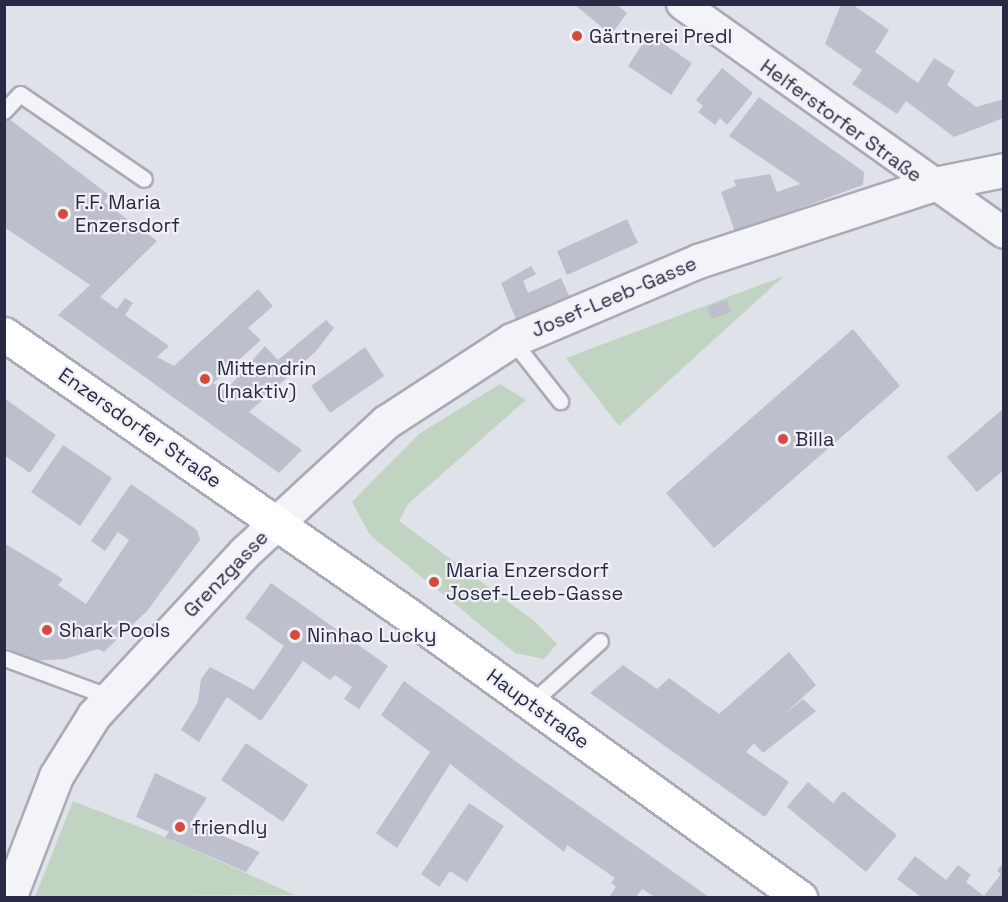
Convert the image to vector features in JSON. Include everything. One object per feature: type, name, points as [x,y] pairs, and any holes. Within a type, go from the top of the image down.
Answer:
[{"type":"main road","name":"Enzersdorfer Straße","points":[[4,334],[275,522]]},
{"type":"main road","name":"Hauptstraße","points":[[275,522],[800,897]]},
{"type":"street","name":"Helferstorfer Straße","points":[[682,4],[930,185],[1004,233]]},
{"type":"street","name":"Josef-Leeb-Gasse","points":[[275,522],[386,422],[512,340],[699,261],[930,185],[1004,170]]},
{"type":"street","name":"Grenzgasse","points":[[9,897],[56,776],[110,697],[275,522]]},
{"type":"lane","points":[[4,111],[20,94],[144,179]]},
{"type":"lane","points":[[512,340],[560,400]]},
{"type":"lane","points":[[530,704],[600,641]]},
{"type":"lane","points":[[4,658],[110,697]]},
{"type":"green space","points":[[784,276],[619,426],[566,358]]},
{"type":"green space","points":[[500,384],[526,400],[408,504],[399,521],[533,620],[557,644],[544,659],[515,653],[370,535],[352,502],[419,434]]},
{"type":"green space","points":[[73,801],[165,837],[295,895],[35,897]]},
{"type":"building","points":[[574,4],[616,4],[627,13],[611,35]]},
{"type":"building","points":[[841,4],[852,4],[889,30],[875,52],[918,83],[934,58],[955,71],[947,85],[976,107],[1004,99],[1004,118],[954,137],[906,101],[897,114],[852,84],[862,70],[825,44]]},
{"type":"building","points":[[649,34],[692,63],[671,95],[628,66]]},
{"type":"building","points":[[722,68],[753,93],[727,125],[720,118],[715,125],[698,112],[703,106],[696,100]]},
{"type":"building","points":[[759,97],[864,172],[863,185],[735,232],[721,192],[736,186],[734,180],[770,174],[777,192],[800,184],[729,136]]},
{"type":"building","points":[[8,118],[109,195],[104,202],[157,241],[100,297],[117,309],[125,298],[133,303],[125,315],[169,346],[157,357],[174,366],[258,289],[273,306],[248,328],[261,340],[213,383],[225,391],[265,346],[278,360],[326,320],[334,328],[316,351],[249,412],[302,450],[279,473],[58,315],[90,285],[4,227],[4,124]]},
{"type":"building","points":[[627,219],[638,243],[567,275],[557,251]]},
{"type":"building","points":[[531,266],[536,274],[523,281],[528,293],[561,278],[571,300],[518,324],[501,283]]},
{"type":"building","points":[[727,300],[731,312],[711,319],[707,307]]},
{"type":"building","name":"Billa","points":[[853,329],[900,386],[714,548],[666,493]]},
{"type":"building","points":[[365,347],[384,376],[330,413],[311,386]]},
{"type":"building","points":[[4,398],[56,435],[30,473],[4,455]]},
{"type":"building","points":[[1004,408],[1004,470],[977,492],[947,457]]},
{"type":"building","points":[[63,445],[112,478],[80,526],[31,492]]},
{"type":"building","points":[[131,484],[197,530],[200,540],[147,611],[104,652],[98,649],[65,659],[29,661],[4,646],[4,543],[63,579],[58,585],[86,604],[129,540],[118,532],[105,551],[91,541]]},
{"type":"building","points":[[271,583],[388,666],[359,709],[344,699],[352,687],[335,675],[330,680],[303,661],[261,721],[227,697],[199,742],[181,730],[198,702],[201,679],[210,667],[254,690],[284,646],[245,618]]},
{"type":"building","points":[[789,652],[816,685],[783,716],[803,699],[816,711],[763,753],[754,743],[746,752],[789,782],[765,817],[590,693],[623,665],[657,689],[669,678],[719,714]]},
{"type":"building","points":[[404,681],[709,897],[655,897],[642,889],[636,897],[609,897],[616,887],[611,883],[615,878],[567,845],[564,852],[450,764],[397,848],[376,833],[430,752],[381,715]]},
{"type":"building","points":[[246,743],[308,785],[283,822],[221,780]]},
{"type":"building","name":"friendly","points":[[155,773],[207,798],[191,822],[260,852],[246,872],[165,837],[169,832],[136,817]]},
{"type":"building","points":[[808,782],[833,803],[843,791],[897,835],[866,872],[787,807]]},
{"type":"building","points":[[469,803],[504,826],[467,882],[450,871],[439,887],[421,874]]},
{"type":"building","points":[[915,856],[946,880],[958,865],[971,875],[966,882],[984,896],[1001,874],[997,871],[1004,862],[1004,897],[921,897],[897,879]]},
{"type":"place","name":"Gärtnerei Predl","points":[[577,36]]},
{"type":"place","name":"F.F. Maria Enzersdorf","points":[[63,214]]},
{"type":"place","name":"Mittendrin (Inaktiv)","points":[[205,379]]},
{"type":"place","name":"Billa","points":[[783,439]]},
{"type":"place","name":"Maria Enzersdorf Josef-Leeb-Gasse","points":[[434,582]]},
{"type":"place","name":"Shark Pools","points":[[47,630]]},
{"type":"place","name":"Ninhao Lucky","points":[[295,635]]},
{"type":"place","name":"friendly","points":[[180,827]]}]
